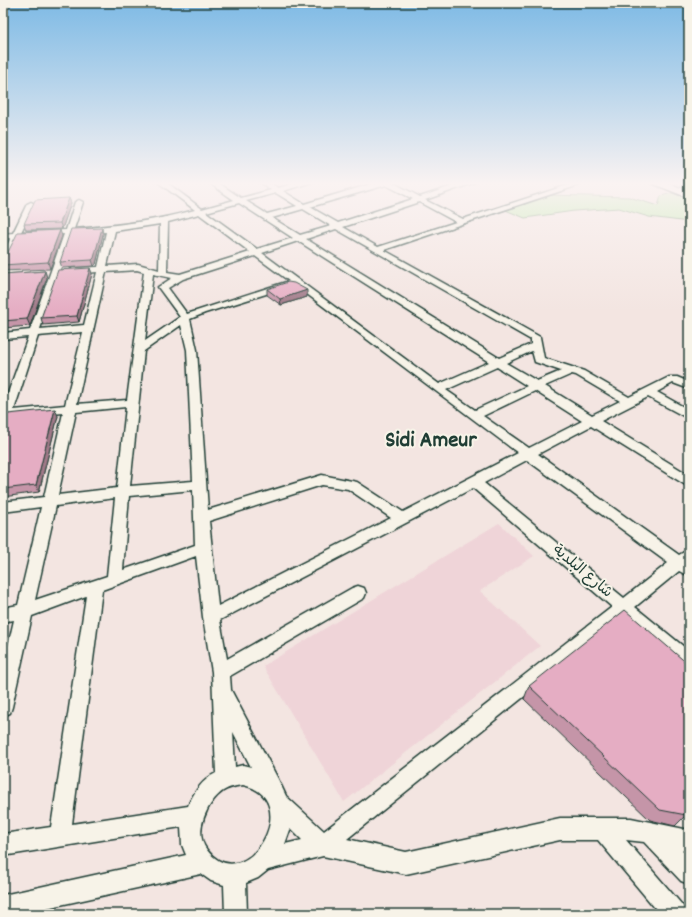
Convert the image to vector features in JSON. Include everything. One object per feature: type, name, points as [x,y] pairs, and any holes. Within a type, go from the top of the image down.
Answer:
[{"type":"street","points":[[3,262],[21,225]]},
{"type":"street","points":[[71,225],[51,273],[33,334],[4,417],[132,403]]},
{"type":"street","points":[[3,236],[112,229],[139,225]]},
{"type":"street","points":[[163,274],[164,225]]},
{"type":"street","points":[[220,225],[438,389],[528,454],[686,563],[624,607],[323,845],[266,860],[251,870],[235,875],[217,873],[202,863],[194,849],[191,832],[194,815],[201,799],[212,787],[226,778],[243,775],[259,779],[323,845],[406,863],[560,829],[631,830],[689,840]]},
{"type":"street","points":[[278,225],[689,481]]},
{"type":"street","points":[[333,225],[536,339],[539,360],[580,373],[630,402]]},
{"type":"street","points":[[226,778],[221,672],[211,617],[202,548],[192,350],[185,318],[163,287],[180,277],[344,225]]},
{"type":"street","points":[[378,250],[454,225]]},
{"type":"street","points":[[3,707],[112,229]]},
{"type":"street","points":[[51,273],[138,267],[149,271],[180,277]]},
{"type":"street","points":[[114,580],[132,403],[149,271]]},
{"type":"street","points":[[139,350],[185,318],[202,311],[296,282]]},
{"type":"street","points":[[3,336],[89,328]]},
{"type":"street","points":[[438,389],[537,345]]},
{"type":"street","points":[[474,415],[571,370]]},
{"type":"street","points":[[211,617],[673,379],[689,386]]},
{"type":"street","points":[[648,392],[689,415]]},
{"type":"street","points":[[201,518],[322,480],[352,485],[403,519]]},
{"type":"street","name":"شارع البلدية","points":[[474,482],[689,662]]},
{"type":"street","points":[[3,507],[50,500],[199,485]]},
{"type":"street","points":[[3,616],[25,611],[202,548]]},
{"type":"street","points":[[60,836],[95,586]]},
{"type":"street","points":[[221,672],[358,592]]},
{"type":"street","points":[[222,692],[276,796],[282,822],[277,842],[266,860]]},
{"type":"street","points":[[3,845],[194,815]]},
{"type":"street","points":[[603,829],[675,914]]},
{"type":"street","points":[[652,834],[689,873]]},
{"type":"street","points":[[3,906],[202,863]]},
{"type":"street","points":[[235,875],[236,914]]},
{"type":"shaded area","points":[[499,523],[534,556],[480,591],[540,646],[344,802],[263,666]]},
{"type":"building","points":[[102,228],[94,258],[92,260],[60,262],[71,229]]},
{"type":"building","points":[[60,230],[48,262],[3,265],[3,258],[6,256],[18,232]]},
{"type":"building","points":[[3,233],[6,234],[3,240]]},
{"type":"building","points":[[90,268],[77,316],[41,318],[58,270]]},
{"type":"building","points":[[45,271],[27,319],[3,321],[3,274]]},
{"type":"building","points":[[288,282],[294,283],[307,290],[280,299],[267,289]]},
{"type":"building","points":[[55,409],[36,485],[3,489],[3,419],[8,414]]},
{"type":"building","points":[[625,610],[689,665],[689,812],[686,815],[660,810],[529,686]]},
{"type":"district","name":"Sidi Ameur","points":[[431,441]]}]
